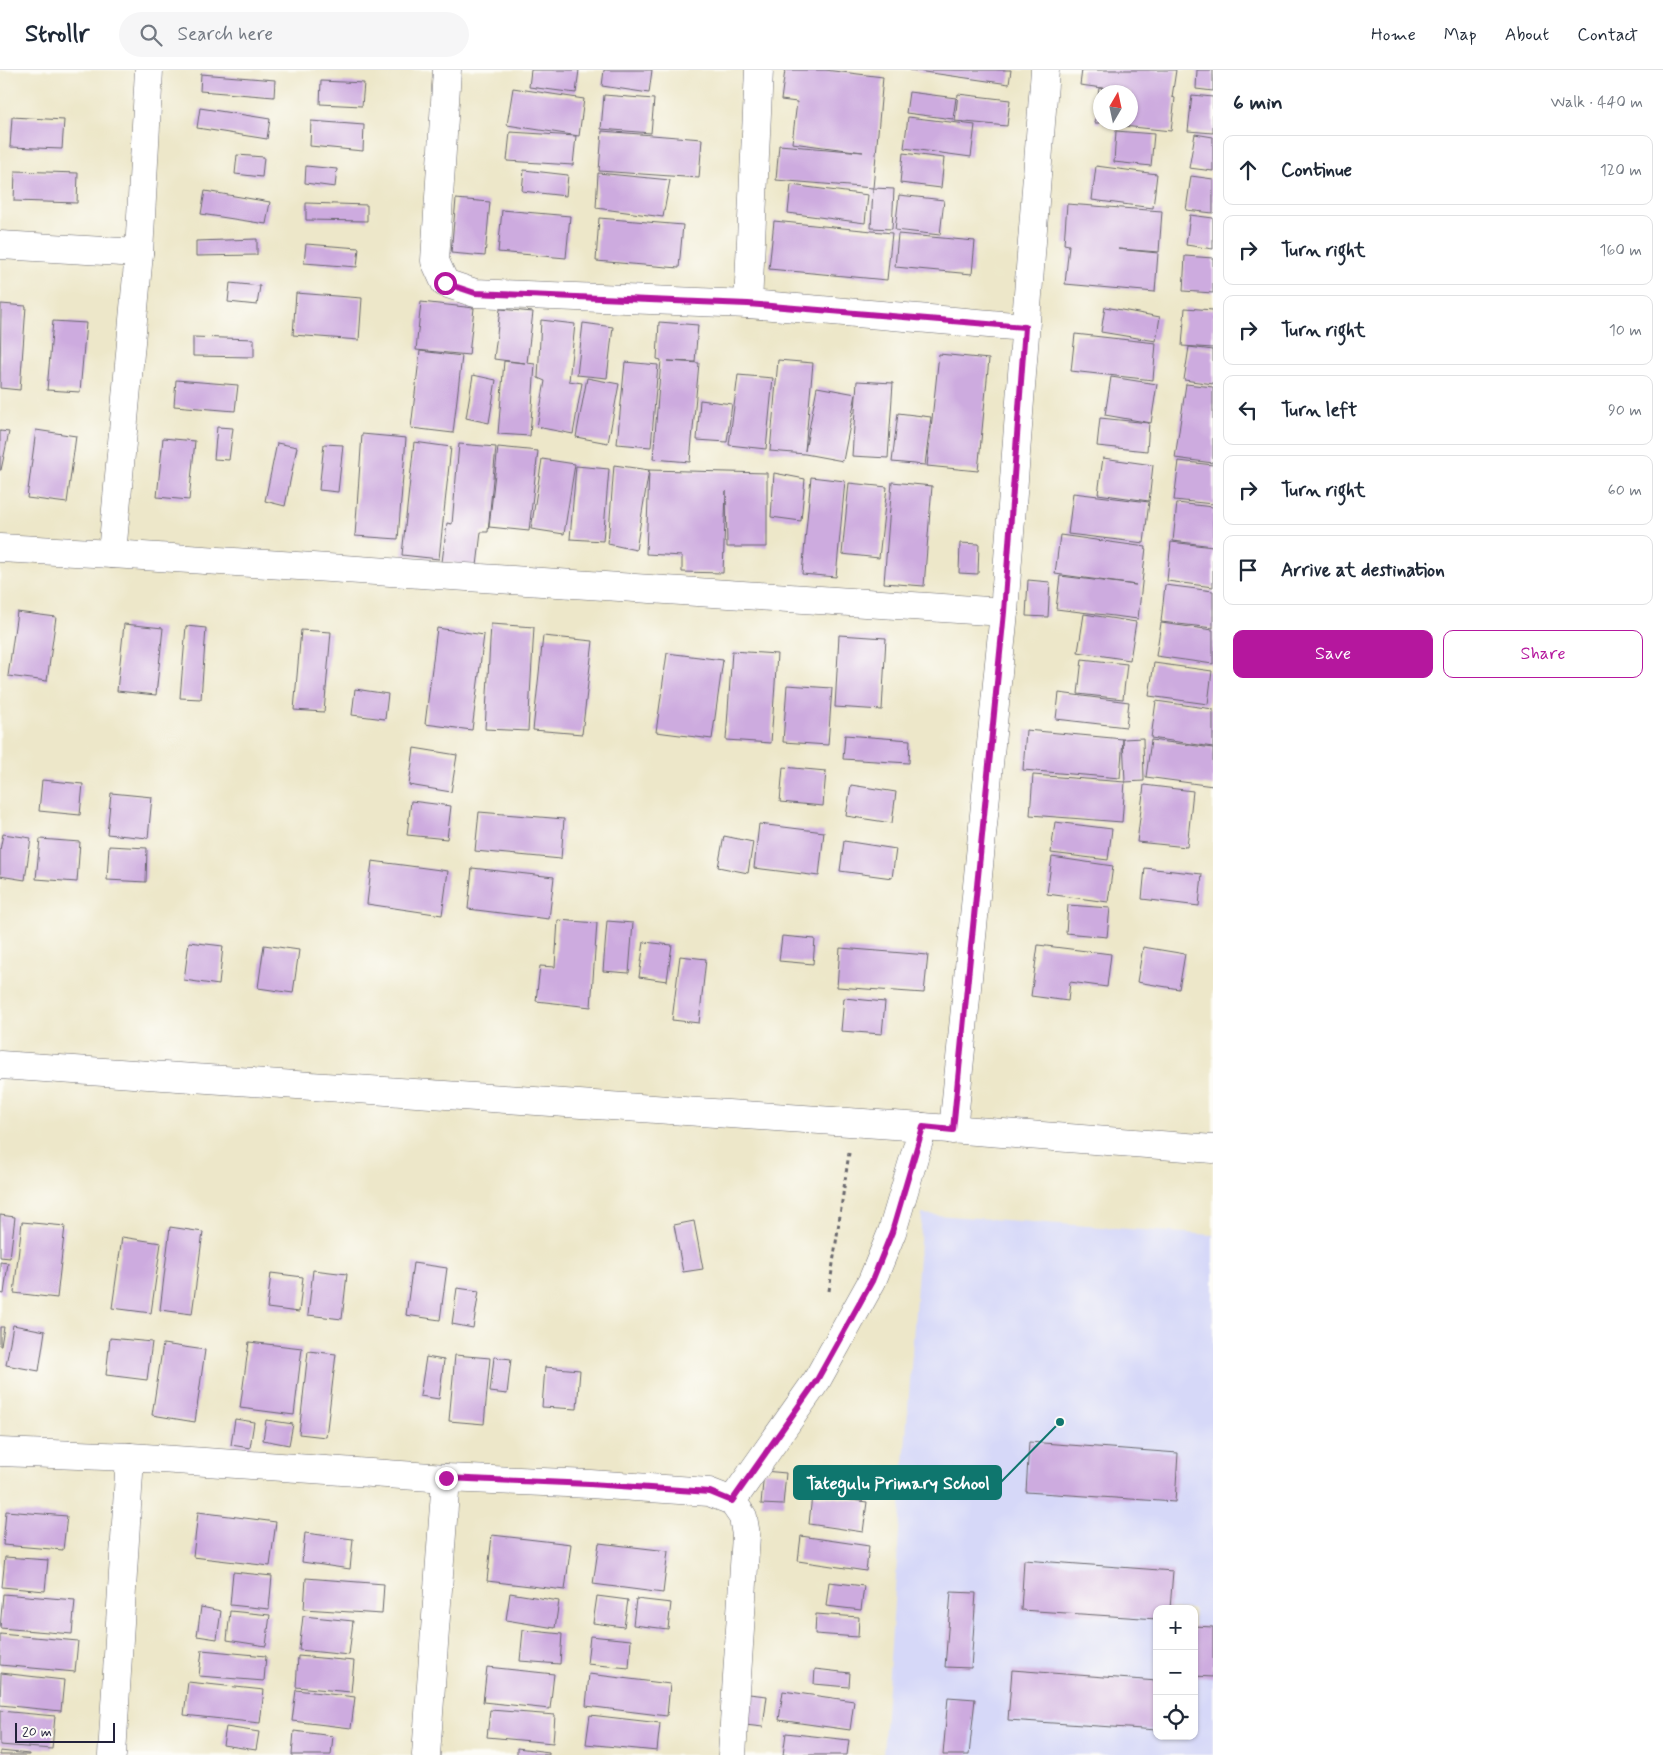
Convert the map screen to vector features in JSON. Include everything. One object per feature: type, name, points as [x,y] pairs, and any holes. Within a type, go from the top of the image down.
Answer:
[{"type":"street","points":[[112,554],[139,253],[149,70]]},
{"type":"street","points":[[447,70],[435,261],[445,283],[475,293],[748,304],[1025,327]]},
{"type":"street","points":[[748,304],[759,70]]},
{"type":"street","points":[[953,1130],[1004,612],[1045,70]]},
{"type":"street","points":[[0,245],[139,253]]},
{"type":"street","points":[[0,548],[1004,612]]},
{"type":"street","points":[[0,1065],[923,1127],[1213,1149]]},
{"type":"street","points":[[732,1501],[817,1380],[872,1281],[892,1232],[923,1127]]},
{"type":"street","points":[[0,1452],[130,1457],[446,1478],[590,1484],[710,1492],[732,1501],[744,1517],[746,1535],[732,1755]]},
{"type":"street","points":[[112,1755],[130,1457]]},
{"type":"street","points":[[426,1755],[446,1478]]},
{"type":"path","points":[[829,1291],[853,1123]]},
{"type":"shaded area","points":[[922,1214],[1213,1235],[1213,1755],[883,1755]]},
{"type":"building","points":[[531,70],[579,70],[576,93],[529,87]]},
{"type":"building","points":[[604,70],[652,70],[649,93],[602,86]]},
{"type":"building","points":[[785,70],[825,70],[883,77],[873,188],[776,180],[779,145],[863,152],[792,143],[797,102],[781,100]]},
{"type":"building","points":[[910,70],[1011,70],[1009,84]]},
{"type":"building","points":[[1082,70],[1176,70],[1172,97],[1175,98],[1171,131],[1138,128],[1138,85],[1093,85],[1093,87],[1080,85]]},
{"type":"building","points":[[1197,70],[1213,70],[1213,91],[1196,89]]},
{"type":"building","points":[[201,74],[275,80],[274,97],[200,91]]},
{"type":"building","points":[[321,81],[364,83],[362,106],[320,104]]},
{"type":"building","points":[[513,88],[584,99],[579,136],[507,125]]},
{"type":"building","points":[[909,92],[956,98],[953,119],[906,113]]},
{"type":"building","points":[[958,94],[1010,100],[1007,126],[955,121]]},
{"type":"building","points":[[604,95],[654,99],[651,133],[601,129]]},
{"type":"building","points":[[1192,95],[1213,97],[1213,133],[1188,131]]},
{"type":"building","points":[[200,108],[270,119],[267,139],[197,128]]},
{"type":"building","points":[[12,117],[64,120],[62,149],[10,147]]},
{"type":"building","points":[[908,117],[975,125],[971,157],[904,148]]},
{"type":"building","points":[[311,121],[364,125],[363,151],[310,146]]},
{"type":"building","points":[[602,131],[702,139],[699,178],[599,171]]},
{"type":"building","points":[[1116,131],[1154,134],[1151,166],[1114,162]]},
{"type":"building","points":[[510,132],[576,136],[573,165],[507,161]]},
{"type":"building","points":[[1195,134],[1213,137],[1213,171],[1189,168]]},
{"type":"building","points":[[903,153],[944,158],[941,188],[900,183]]},
{"type":"building","points":[[237,155],[264,157],[262,177],[235,174]]},
{"type":"building","points":[[306,166],[337,169],[335,187],[305,183]]},
{"type":"building","points":[[1096,166],[1157,174],[1153,208],[1092,200]]},
{"type":"building","points":[[524,170],[568,175],[566,196],[522,191]]},
{"type":"building","points":[[15,171],[78,173],[77,203],[14,201]]},
{"type":"building","points":[[598,173],[670,180],[663,217],[596,208]]},
{"type":"building","points":[[1191,176],[1213,179],[1213,213],[1186,210]]},
{"type":"building","points":[[791,185],[868,195],[865,223],[788,213]]},
{"type":"building","points":[[873,188],[894,189],[892,229],[871,228]]},
{"type":"building","points":[[205,191],[270,202],[266,224],[201,214]]},
{"type":"building","points":[[899,195],[944,200],[940,235],[895,230]]},
{"type":"building","points":[[456,199],[490,202],[485,256],[451,253]]},
{"type":"building","points":[[306,203],[367,205],[367,221],[306,220]]},
{"type":"building","points":[[1067,204],[1162,211],[1159,252],[1118,249],[1158,253],[1155,292],[1065,284],[1069,245],[1064,244]]},
{"type":"building","points":[[502,210],[570,216],[566,258],[498,252]]},
{"type":"building","points":[[1190,215],[1213,218],[1213,249],[1186,245]]},
{"type":"building","points":[[599,218],[683,225],[679,268],[596,261]]},
{"type":"building","points":[[774,221],[892,233],[887,280],[769,269]]},
{"type":"building","points":[[898,234],[975,241],[972,274],[895,267]]},
{"type":"building","points":[[257,239],[257,255],[196,256],[196,241]]},
{"type":"building","points":[[306,244],[359,248],[357,267],[304,263]]},
{"type":"building","points":[[1185,256],[1213,258],[1213,293],[1183,291]]},
{"type":"building","points":[[230,283],[260,286],[257,305],[228,302]]},
{"type":"building","points":[[296,293],[362,298],[359,340],[293,335]]},
{"type":"building","points":[[421,302],[474,308],[469,355],[416,350]]},
{"type":"building","points":[[1,304],[26,306],[20,390],[0,388]]},
{"type":"building","points":[[1105,307],[1160,317],[1156,341],[1101,332]]},
{"type":"building","points":[[1185,308],[1213,310],[1213,348],[1182,346]]},
{"type":"building","points":[[500,309],[533,312],[527,363],[535,364],[530,436],[498,434],[504,361],[525,363],[494,359]]},
{"type":"building","points":[[541,320],[575,324],[569,381],[582,383],[573,434],[537,427],[545,381],[538,378]]},
{"type":"building","points":[[53,321],[86,323],[80,392],[47,390]]},
{"type":"building","points":[[659,322],[698,325],[695,362],[668,361],[699,363],[690,462],[653,459],[661,360],[657,359]]},
{"type":"building","points":[[583,323],[613,327],[607,378],[577,375]]},
{"type":"building","points":[[1075,334],[1156,343],[1153,380],[1071,371]]},
{"type":"building","points":[[193,337],[254,339],[254,357],[193,356]]},
{"type":"building","points":[[1189,347],[1213,350],[1213,384],[1184,380]]},
{"type":"building","points":[[420,351],[462,356],[453,433],[411,428]]},
{"type":"building","points":[[939,354],[989,359],[978,471],[927,466]]},
{"type":"building","points":[[778,360],[813,363],[805,451],[817,387],[856,394],[843,461],[805,454],[770,451]]},
{"type":"building","points":[[625,362],[658,365],[651,447],[617,444]]},
{"type":"building","points":[[473,375],[496,380],[489,423],[466,418]]},
{"type":"building","points":[[738,375],[773,378],[766,449],[729,445]]},
{"type":"building","points":[[1111,377],[1157,384],[1151,423],[1105,415]]},
{"type":"building","points":[[587,378],[619,384],[608,443],[576,437]]},
{"type":"building","points":[[176,380],[238,385],[235,411],[174,406]]},
{"type":"building","points":[[857,381],[893,383],[888,458],[852,456]]},
{"type":"building","points":[[1186,384],[1213,387],[1213,463],[1175,458]]},
{"type":"building","points":[[700,400],[732,404],[727,442],[697,440]]},
{"type":"building","points":[[898,413],[931,417],[925,465],[892,462]]},
{"type":"building","points":[[1100,418],[1149,423],[1147,451],[1097,446]]},
{"type":"building","points":[[217,427],[233,428],[229,460],[214,459]]},
{"type":"building","points":[[36,430],[76,436],[67,503],[27,498]]},
{"type":"building","points":[[0,431],[9,432],[1,470],[0,470]]},
{"type":"building","points":[[362,434],[406,438],[398,539],[355,536]]},
{"type":"building","points":[[163,438],[195,441],[189,500],[157,497]]},
{"type":"building","points":[[414,442],[451,447],[439,559],[402,555]]},
{"type":"building","points":[[277,443],[297,447],[285,506],[265,501]]},
{"type":"building","points":[[324,444],[343,445],[338,492],[319,490]]},
{"type":"building","points":[[459,444],[496,447],[488,532],[481,532],[477,566],[442,562],[447,523],[452,524]]},
{"type":"building","points":[[498,447],[538,451],[529,531],[489,527]]},
{"type":"building","points":[[1103,458],[1153,465],[1149,501],[1098,494]]},
{"type":"building","points":[[542,459],[575,464],[564,534],[531,529]]},
{"type":"building","points":[[1179,461],[1213,465],[1213,504],[1174,500]]},
{"type":"building","points":[[614,465],[649,470],[636,550],[608,544]]},
{"type":"building","points":[[576,466],[609,469],[603,541],[570,539]]},
{"type":"building","points":[[649,470],[767,473],[767,547],[727,547],[726,491],[723,573],[682,572],[682,556],[646,554]]},
{"type":"building","points":[[774,473],[805,479],[801,521],[771,517]]},
{"type":"building","points":[[811,477],[845,481],[836,577],[802,574]]},
{"type":"building","points":[[892,482],[932,486],[924,586],[884,583]]},
{"type":"building","points":[[849,483],[887,487],[879,558],[842,554]]},
{"type":"building","points":[[1073,493],[1149,502],[1144,543],[1068,534]]},
{"type":"building","points":[[1177,503],[1213,507],[1213,546],[1173,541]]},
{"type":"building","points":[[1060,535],[1146,547],[1138,619],[1056,609],[1060,576],[1136,585],[1055,574]]},
{"type":"building","points":[[1171,542],[1213,547],[1213,587],[1167,581]]},
{"type":"building","points":[[960,543],[979,544],[978,574],[959,573]]},
{"type":"building","points":[[1028,580],[1050,582],[1048,617],[1026,616]]},
{"type":"building","points":[[1165,585],[1213,591],[1213,628],[1161,622]]},
{"type":"building","points":[[17,612],[56,617],[47,681],[8,676]]},
{"type":"building","points":[[1084,614],[1136,622],[1130,660],[1078,652]]},
{"type":"building","points":[[1161,623],[1213,630],[1213,664],[1156,656]]},
{"type":"building","points":[[124,624],[163,628],[156,695],[117,691]]},
{"type":"building","points":[[491,624],[534,627],[528,731],[485,729]]},
{"type":"building","points":[[186,626],[206,628],[201,699],[180,698]]},
{"type":"building","points":[[437,628],[484,635],[472,730],[425,724]]},
{"type":"building","points":[[301,630],[331,632],[324,712],[294,710]]},
{"type":"building","points":[[839,635],[886,638],[882,710],[835,707]]},
{"type":"building","points":[[543,636],[593,641],[582,734],[533,730]]},
{"type":"building","points":[[732,651],[777,654],[771,743],[726,740]]},
{"type":"building","points":[[667,653],[723,660],[712,739],[656,732]]},
{"type":"building","points":[[1082,659],[1127,664],[1123,699],[1078,694]]},
{"type":"building","points":[[1154,663],[1212,671],[1208,704],[1149,696]]},
{"type":"building","points":[[787,685],[832,688],[828,745],[783,742]]},
{"type":"building","points":[[355,689],[388,694],[385,719],[352,715]]},
{"type":"building","points":[[1059,693],[1129,702],[1126,727],[1056,719]]},
{"type":"building","points":[[1156,701],[1213,709],[1213,747],[1151,738]]},
{"type":"building","points":[[1026,730],[1123,739],[1120,778],[1023,770]]},
{"type":"building","points":[[845,735],[910,740],[909,763],[843,759]]},
{"type":"building","points":[[1143,738],[1144,781],[1125,782],[1123,739]]},
{"type":"building","points":[[1151,740],[1213,748],[1213,786],[1146,777]]},
{"type":"building","points":[[414,748],[457,755],[451,792],[409,785]]},
{"type":"building","points":[[783,767],[826,771],[823,806],[780,802]]},
{"type":"building","points":[[1033,775],[1125,782],[1122,822],[1030,815]]},
{"type":"building","points":[[42,780],[83,784],[80,815],[39,811]]},
{"type":"building","points":[[851,785],[896,792],[892,823],[846,816]]},
{"type":"building","points":[[1144,785],[1193,791],[1187,847],[1137,842]]},
{"type":"building","points":[[111,793],[152,797],[148,838],[107,834]]},
{"type":"building","points":[[411,801],[451,806],[447,839],[407,835]]},
{"type":"building","points":[[479,812],[564,819],[561,859],[475,851]]},
{"type":"building","points":[[1055,822],[1112,829],[1108,860],[1051,853]]},
{"type":"building","points":[[759,824],[824,832],[819,876],[754,868]]},
{"type":"building","points":[[3,834],[31,838],[25,880],[0,876],[0,850]]},
{"type":"building","points":[[724,836],[753,842],[748,873],[718,867]]},
{"type":"building","points":[[40,839],[80,842],[77,882],[36,879]]},
{"type":"building","points":[[844,841],[896,849],[892,878],[840,871]]},
{"type":"building","points":[[109,846],[147,848],[146,882],[107,880]]},
{"type":"building","points":[[1052,857],[1113,866],[1108,902],[1047,894]]},
{"type":"building","points":[[372,861],[448,871],[442,915],[367,904]]},
{"type":"building","points":[[472,868],[554,877],[549,919],[468,909]]},
{"type":"building","points":[[1145,868],[1202,874],[1199,906],[1142,899]]},
{"type":"building","points":[[1068,905],[1110,908],[1107,937],[1066,933]]},
{"type":"building","points":[[558,920],[597,923],[591,1007],[536,1001],[540,966],[555,967]]},
{"type":"building","points":[[607,921],[633,923],[629,973],[603,971]]},
{"type":"building","points":[[782,936],[815,939],[813,964],[779,961]]},
{"type":"building","points":[[189,942],[223,946],[219,985],[184,980]]},
{"type":"building","points":[[644,942],[672,945],[667,981],[639,977]]},
{"type":"building","points":[[264,945],[299,950],[293,993],[258,988]]},
{"type":"building","points":[[1038,945],[1111,954],[1107,987],[1070,982],[1068,1001],[1031,996]]},
{"type":"building","points":[[1143,947],[1185,954],[1179,989],[1137,982]]},
{"type":"building","points":[[840,948],[928,955],[924,993],[837,987]]},
{"type":"building","points":[[680,956],[706,959],[699,1023],[672,1020]]},
{"type":"building","points":[[844,998],[885,1002],[882,1034],[841,1031]]},
{"type":"building","points":[[0,1215],[15,1217],[10,1258],[0,1257]]},
{"type":"building","points":[[694,1221],[703,1269],[683,1272],[674,1225]]},
{"type":"building","points":[[22,1222],[65,1226],[57,1298],[14,1293]]},
{"type":"building","points":[[170,1227],[203,1232],[192,1314],[160,1310]]},
{"type":"building","points":[[122,1237],[161,1243],[151,1313],[112,1308]]},
{"type":"building","points":[[0,1262],[8,1263],[4,1294],[0,1293]]},
{"type":"building","points":[[413,1263],[447,1268],[440,1320],[406,1315]]},
{"type":"building","points":[[313,1270],[347,1274],[342,1319],[308,1315]]},
{"type":"building","points":[[271,1273],[303,1277],[299,1312],[267,1308]]},
{"type":"building","points":[[457,1288],[479,1291],[473,1328],[452,1324]]},
{"type":"building","points":[[13,1325],[45,1331],[39,1371],[6,1365]]},
{"type":"building","points":[[0,1327],[4,1327],[1,1346],[0,1346]]},
{"type":"building","points":[[110,1338],[152,1342],[147,1380],[106,1375]]},
{"type":"building","points":[[249,1342],[302,1348],[294,1415],[240,1408]]},
{"type":"building","points":[[163,1344],[205,1350],[195,1422],[152,1415]]},
{"type":"building","points":[[308,1351],[336,1354],[326,1437],[299,1434]]},
{"type":"building","points":[[455,1355],[490,1358],[484,1424],[449,1421]]},
{"type":"building","points":[[426,1357],[444,1360],[439,1399],[420,1396]]},
{"type":"building","points":[[494,1357],[511,1359],[507,1394],[490,1392]]},
{"type":"building","points":[[545,1367],[580,1370],[577,1409],[542,1407]]},
{"type":"building","points":[[235,1419],[254,1422],[250,1448],[231,1445]]},
{"type":"building","points":[[266,1420],[293,1424],[289,1445],[263,1440]]},
{"type":"building","points":[[1029,1442],[1178,1453],[1175,1502],[1026,1492]]},
{"type":"building","points":[[764,1471],[786,1473],[783,1505],[761,1504]]},
{"type":"building","points":[[812,1495],[867,1502],[863,1532],[809,1524]]},
{"type":"building","points":[[6,1511],[67,1516],[63,1550],[3,1545]]},
{"type":"building","points":[[198,1512],[276,1522],[270,1566],[193,1557]]},
{"type":"building","points":[[305,1533],[353,1539],[350,1569],[302,1562]]},
{"type":"building","points":[[492,1535],[571,1544],[565,1590],[487,1581]]},
{"type":"building","points":[[801,1536],[869,1546],[866,1571],[798,1561]]},
{"type":"building","points":[[599,1543],[668,1551],[663,1593],[593,1584]]},
{"type":"building","points":[[5,1557],[48,1560],[45,1591],[2,1587]]},
{"type":"building","points":[[1024,1560],[1173,1571],[1170,1605],[1153,1605],[1153,1619],[1021,1610]]},
{"type":"building","points":[[233,1572],[272,1576],[269,1609],[230,1605]]},
{"type":"building","points":[[306,1578],[384,1584],[382,1614],[304,1609]]},
{"type":"building","points":[[829,1582],[864,1586],[861,1610],[826,1606]]},
{"type":"building","points":[[951,1592],[976,1593],[971,1668],[945,1667]]},
{"type":"building","points":[[510,1593],[559,1601],[555,1628],[506,1620]]},
{"type":"building","points":[[3,1594],[75,1600],[72,1634],[0,1628]]},
{"type":"building","points":[[597,1596],[628,1600],[624,1627],[593,1623]]},
{"type":"building","points":[[636,1599],[671,1603],[668,1629],[633,1625]]},
{"type":"building","points":[[201,1607],[221,1611],[217,1639],[197,1636]]},
{"type":"building","points":[[230,1611],[270,1615],[266,1646],[227,1640]]},
{"type":"building","points":[[816,1614],[859,1617],[858,1637],[815,1634]]},
{"type":"building","points":[[303,1616],[353,1621],[349,1655],[299,1650]]},
{"type":"building","points":[[1198,1626],[1213,1627],[1213,1677],[1198,1676]]},
{"type":"building","points":[[523,1630],[562,1634],[560,1664],[520,1661]]},
{"type":"building","points":[[0,1634],[78,1641],[75,1672],[0,1665]]},
{"type":"building","points":[[590,1636],[631,1640],[629,1668],[587,1664]]},
{"type":"building","points":[[202,1650],[266,1656],[264,1681],[199,1676]]},
{"type":"building","points":[[298,1656],[354,1661],[351,1692],[296,1687]]},
{"type":"building","points":[[487,1667],[554,1674],[550,1709],[483,1702]]},
{"type":"building","points":[[815,1669],[850,1673],[849,1687],[814,1684]]},
{"type":"building","points":[[1012,1670],[1153,1681],[1153,1730],[1008,1720]]},
{"type":"building","points":[[1,1673],[64,1680],[61,1711],[0,1705]]},
{"type":"building","points":[[589,1674],[670,1684],[667,1716],[586,1706]]},
{"type":"building","points":[[188,1682],[264,1690],[260,1723],[184,1715]]},
{"type":"building","points":[[296,1690],[355,1697],[351,1728],[292,1721]]},
{"type":"building","points":[[783,1691],[854,1701],[850,1730],[779,1720]]},
{"type":"building","points":[[749,1694],[767,1696],[763,1727],[745,1725]]},
{"type":"building","points":[[948,1697],[975,1699],[969,1755],[943,1755]]},
{"type":"building","points":[[490,1710],[555,1715],[553,1743],[487,1737]]},
{"type":"building","points":[[0,1711],[55,1716],[52,1749],[0,1745]]},
{"type":"building","points":[[590,1715],[660,1723],[657,1751],[586,1744]]},
{"type":"building","points":[[226,1727],[259,1732],[256,1750],[223,1745]]},
{"type":"building","points":[[294,1731],[333,1736],[331,1755],[292,1755]]},
{"type":"building","points":[[786,1733],[849,1740],[847,1755],[783,1755]]},
{"type":"building","points":[[517,1748],[549,1752],[549,1755],[517,1755]]},
{"type":"building","points":[[0,1751],[29,1754],[29,1755],[0,1755]]},
{"type":"place","name":"Tategulu Primary School","points":[[1060,1422]]},
{"type":"route","points":[[445,283],[475,293],[748,304],[1025,327],[1004,612],[953,1130],[923,1127],[892,1232],[872,1281],[817,1380],[732,1501],[710,1492],[590,1484],[446,1478]]}]
